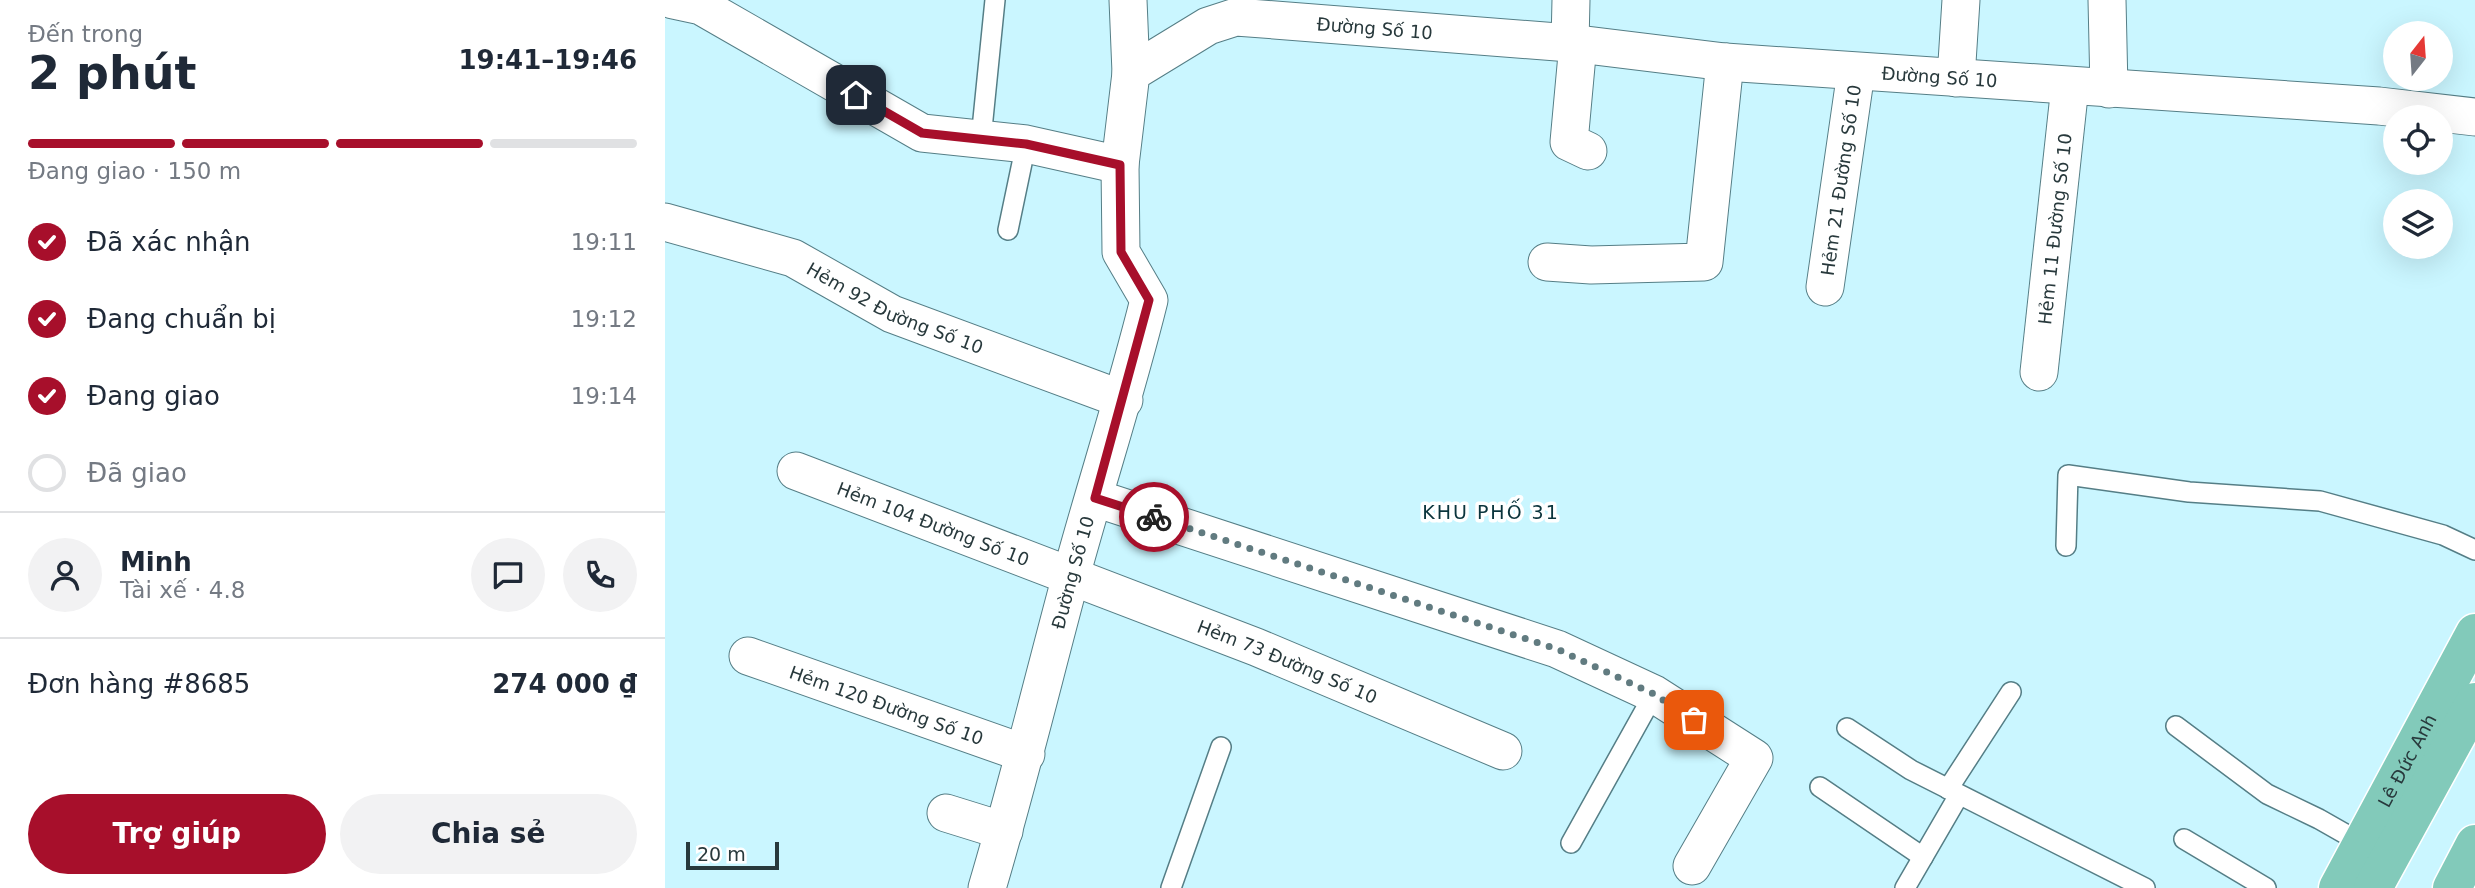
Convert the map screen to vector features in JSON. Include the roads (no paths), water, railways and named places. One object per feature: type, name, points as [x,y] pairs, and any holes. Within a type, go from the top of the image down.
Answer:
[{"type":"highway","name":"Lê Đức Anh","points":[[2337,888],[2475,633]]},
{"type":"highway","name":"Lê Đức Anh","points":[[2373,888],[2475,702]]},
{"type":"highway","points":[[2452,888],[2475,844]]},
{"type":"street","points":[[673,0],[701,6],[922,133],[1026,144],[1120,165]]},
{"type":"street","points":[[1128,0],[1131,73]]},
{"type":"street","points":[[1571,0],[1574,44],[1569,142],[1588,150]]},
{"type":"street","points":[[1956,78],[1961,0]]},
{"type":"street","points":[[2107,0],[2109,89]]},
{"type":"street","name":"Đường Số 10","points":[[987,888],[1026,754],[1071,575],[1124,400],[1149,300],[1121,252],[1120,165],[1131,73],[1209,26],[1237,17],[1574,44],[1725,62],[2379,106],[2475,117]]},
{"type":"street","points":[[1547,262],[1591,265],[1704,262],[1725,62]]},
{"type":"street","name":"Hẻm 21 Đường Số 10","points":[[1825,287],[1856,72]]},
{"type":"street","name":"Hẻm 11 Đường Số 10","points":[[2039,372],[2070,86]]},
{"type":"street","name":"Hẻm 92 Đường Số 10","points":[[665,222],[793,258],[892,314],[1124,400]]},
{"type":"street","name":"Hẻm 104 Đường Số 10","points":[[796,471],[1071,575]]},
{"type":"street","points":[[1095,498],[1557,649],[1654,694],[1754,758],[1692,866]]},
{"type":"street","name":"Hẻm 73 Đường Số 10","points":[[1071,575],[1256,647],[1503,751]]},
{"type":"street","name":"Hẻm 120 Đường Số 10","points":[[748,656],[1026,754]]},
{"type":"street","points":[[946,813],[1004,831]]},
{"type":"lane","points":[[981,139],[995,0]]},
{"type":"lane","points":[[1009,230],[1026,144]]},
{"type":"lane","points":[[2066,546],[2068,475],[2189,492],[2320,501],[2443,535],[2475,550]]},
{"type":"lane","points":[[1905,888],[1954,792],[2011,692]]},
{"type":"lane","points":[[1571,843],[1654,694]]},
{"type":"lane","points":[[2176,726],[2267,794],[2363,844]]},
{"type":"lane","points":[[1847,728],[1911,770],[2145,888]]},
{"type":"lane","points":[[1171,888],[1221,747]]},
{"type":"lane","points":[[1820,787],[1923,857]]},
{"type":"lane","points":[[2184,839],[2266,888]]},
{"type":"district","name":"KHU PHỐ 31","points":[[1491,512]]}]
